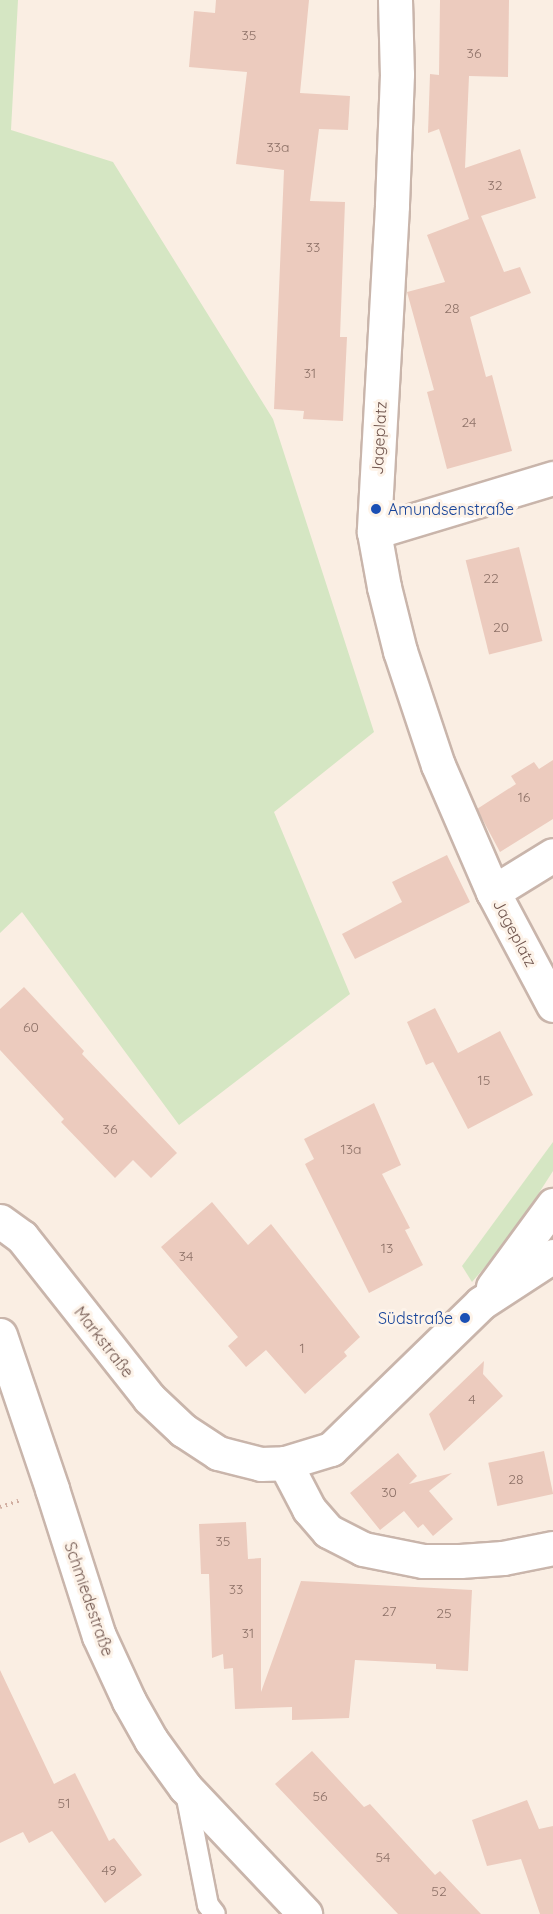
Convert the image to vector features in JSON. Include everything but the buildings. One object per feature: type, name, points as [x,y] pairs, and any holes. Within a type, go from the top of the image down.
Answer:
[{"type":"street","name":"Jageplatz","points":[[395,0],[397,74],[393,184],[374,532],[384,587],[416,705],[459,817],[493,892],[553,1005]]},
{"type":"street","points":[[374,532],[553,478]]},
{"type":"street","name":"Jageplatz","points":[[493,892],[553,855]]},
{"type":"street","points":[[553,1205],[481,1303],[331,1449],[285,1463],[309,1509],[328,1532],[363,1549],[414,1559],[460,1561],[503,1558],[553,1548]]},
{"type":"street","name":"Markstraße","points":[[0,1221],[22,1237],[149,1398],[183,1430],[218,1453],[261,1464],[285,1463]]},
{"type":"street","points":[[481,1303],[553,1256]]},
{"type":"street","name":"Schmiedestraße","points":[[0,1335],[99,1636],[112,1669],[151,1740],[185,1787],[305,1914]]},
{"type":"lane","points":[[185,1787],[208,1905],[215,1914]]},
{"type":"green space","points":[[0,0],[18,0],[11,130],[113,162],[273,419],[374,732],[274,812],[350,994],[179,1125],[22,912],[0,933]]},
{"type":"green space","points":[[553,1142],[553,1171],[510,1238],[472,1282],[462,1266]]},
{"type":"place","name":"Amundsenstraße","points":[[376,509]]},
{"type":"place","name":"Südstraße","points":[[465,1318]]}]
